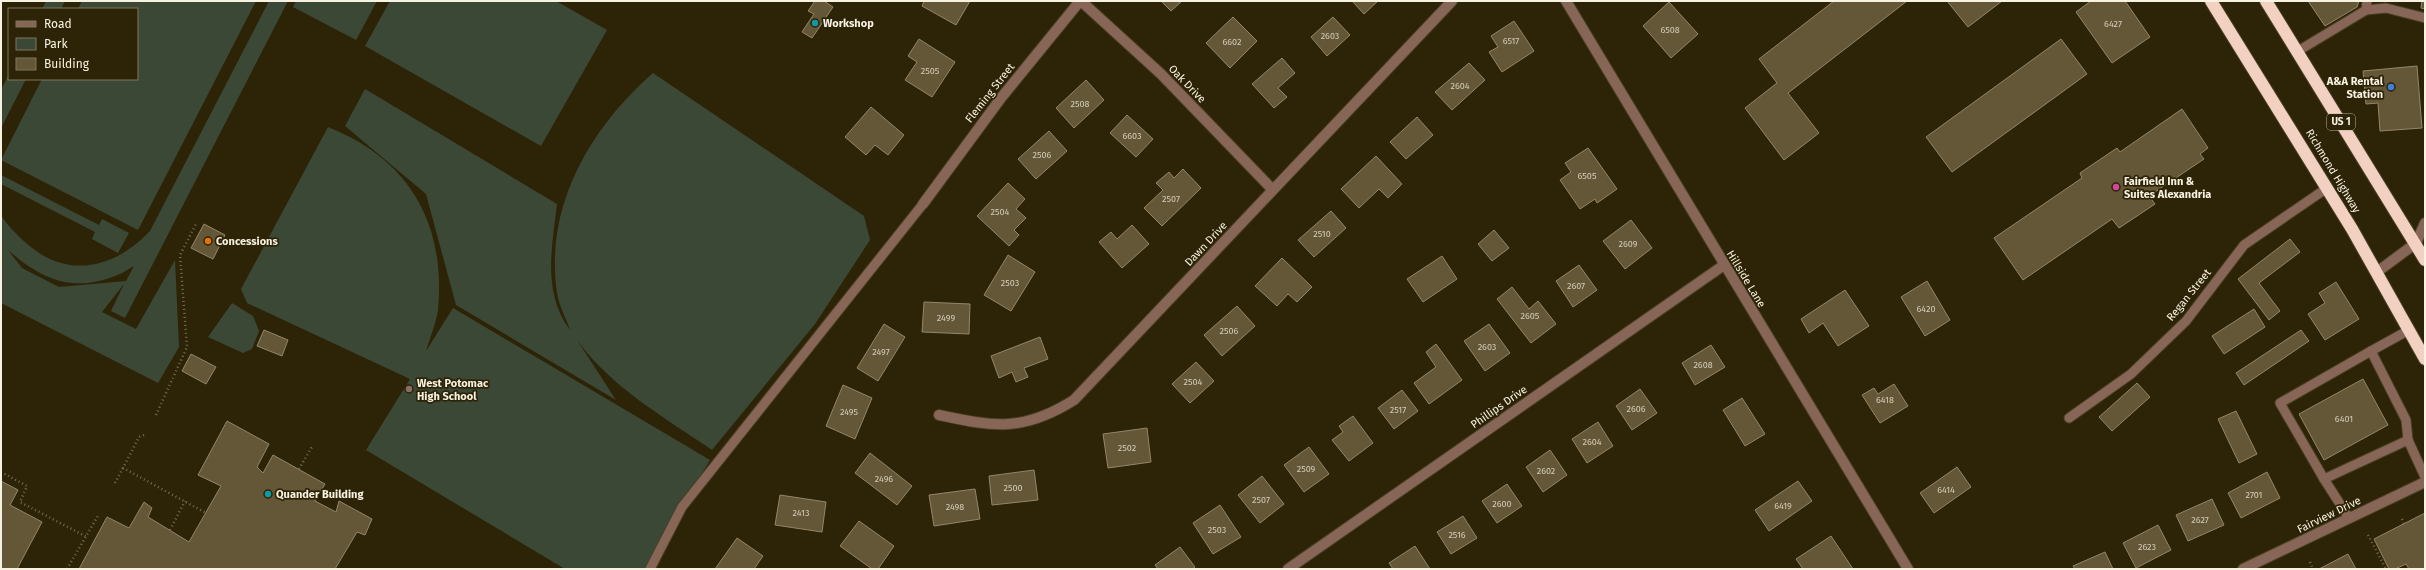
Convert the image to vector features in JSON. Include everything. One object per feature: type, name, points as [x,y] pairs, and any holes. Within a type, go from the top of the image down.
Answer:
[{"type":"highway","name":"Richmond Highway","points":[[2211,1],[2327,188],[2377,272],[2425,359]]},
{"type":"highway","name":"US 1","points":[[2266,1],[2416,243],[2425,260]]},
{"type":"street","name":"Oak Drive","points":[[1080,1],[1161,74],[1272,189]]},
{"type":"street","name":"Fleming Street","points":[[923,204],[1001,98],[1080,1]]},
{"type":"street","name":"Dawn Drive","points":[[940,415],[986,425],[1004,426],[1048,414],[1074,400],[1223,244],[1272,189],[1452,1]]},
{"type":"street","name":"Hillside Lane","points":[[1566,1],[1908,569]]},
{"type":"street","points":[[2377,272],[2416,243],[2425,223]]},
{"type":"street","name":"Phillips Drive","points":[[1288,569],[1724,265]]},
{"type":"street","name":"Fairview Drive","points":[[2243,569],[2425,482]]},
{"type":"lane","points":[[2298,51],[2366,6],[2386,8],[2425,18]]},
{"type":"lane","name":"Regan Street","points":[[2069,418],[2131,374],[2186,321],[2244,245],[2327,188]]},
{"type":"lane","points":[[650,569],[682,507],[823,332],[923,204]]},
{"type":"lane","points":[[2349,518],[2324,479],[2280,403],[2409,330]]},
{"type":"lane","points":[[2371,351],[2406,420],[2408,440],[2425,477]]},
{"type":"lane","points":[[2324,479],[2408,440]]},
{"type":"path","points":[[156,415],[187,347],[180,255],[197,222]]},
{"type":"path","points":[[115,483],[139,437],[144,435]]},
{"type":"path","points":[[299,469],[313,445]]},
{"type":"path","points":[[123,468],[206,512]]},
{"type":"path","points":[[1,472],[27,486],[20,502],[87,537]]},
{"type":"path","points":[[170,530],[185,501]]},
{"type":"path","points":[[67,569],[99,514]]},
{"type":"path","points":[[2402,519],[2404,524]]},
{"type":"path","points":[[2368,535],[2386,569]]},
{"type":"path","points":[[2310,562],[2314,569]]},
{"type":"green space","points":[[46,1],[65,1],[62,8],[42,8]]},
{"type":"green space","points":[[82,1],[256,1],[138,230],[1,160],[41,80],[138,80],[138,8],[78,8]]},
{"type":"green space","points":[[269,1],[288,1],[125,318],[111,311],[124,284],[102,312],[136,329],[175,260],[179,347],[158,383],[1,303],[1,215],[18,236],[41,254],[57,262],[73,265],[89,265],[105,261],[121,254],[136,244],[150,231]],"holes":[[[8,250],[20,260],[45,275],[71,283],[99,281],[123,273],[134,266],[126,281],[59,287],[22,268]]]},
{"type":"green space","points":[[296,1],[377,1],[356,40],[293,7]]},
{"type":"green space","points":[[390,1],[556,1],[607,30],[541,146],[365,46]]},
{"type":"green space","points":[[653,73],[864,216],[870,240],[815,324],[712,450],[657,413],[622,387],[606,373],[577,340],[616,400],[456,305],[426,194],[345,126],[365,89],[557,204],[551,269],[552,285],[555,300],[561,315],[570,330],[558,298],[555,261],[558,230],[565,200],[576,171],[610,118],[630,95]]},
{"type":"green space","points":[[8,76],[8,80],[25,80],[1,128],[1,90]]},
{"type":"green space","points":[[328,127],[356,140],[380,157],[401,176],[416,198],[428,222],[436,249],[439,278],[438,310],[426,351],[453,308],[710,460],[645,569],[565,569],[366,450],[410,379],[247,303],[241,289]]},
{"type":"green space","points":[[1,175],[99,225],[102,219],[129,233],[118,253],[92,239],[95,232],[1,184]]},
{"type":"green space","points":[[232,303],[253,316],[259,331],[252,349],[243,353],[208,337]]},
{"type":"building","name":"Workshop","points":[[815,1],[824,1],[833,7],[812,38],[802,32],[814,14],[808,11]]},
{"type":"building","points":[[924,1],[970,1],[956,25],[922,6]]},
{"type":"building","points":[[1161,1],[1182,1],[1171,11]]},
{"type":"building","points":[[1352,1],[1378,1],[1364,14]]},
{"type":"building","points":[[1834,1],[1907,1],[1788,93],[1819,133],[1784,160],[1745,108],[1777,83],[1759,59]]},
{"type":"building","points":[[1947,1],[2002,1],[1968,27]]},
{"type":"building","points":[[2091,1],[2125,1],[2150,37],[2112,63],[2076,12]]},
{"type":"building","points":[[2308,1],[2359,1],[2357,7],[2325,26]]},
{"type":"building","points":[[2422,1],[2425,1],[2425,9],[2421,8]]},
{"type":"building","points":[[1669,2],[1698,34],[1671,58],[1643,26]]},
{"type":"building","points":[[1233,17],[1257,41],[1230,68],[1206,43]]},
{"type":"building","points":[[1333,17],[1350,35],[1327,56],[1311,37]]},
{"type":"building","points":[[1514,21],[1534,51],[1502,72],[1489,52],[1498,47],[1491,36]]},
{"type":"building","points":[[919,39],[955,62],[932,97],[905,80],[917,62],[908,56]]},
{"type":"building","points":[[2061,39],[2087,74],[1952,172],[1926,137]]},
{"type":"building","points":[[1282,58],[1295,73],[1278,88],[1287,97],[1274,108],[1252,84]]},
{"type":"building","points":[[1469,63],[1485,80],[1452,110],[1435,92]]},
{"type":"building","name":"A&A Rental Station","points":[[2417,66],[2422,128],[2380,131],[2378,103],[2366,104],[2363,71]]},
{"type":"building","points":[[1086,80],[1104,100],[1074,128],[1056,108]]},
{"type":"building","points":[[871,107],[904,135],[888,155],[875,145],[866,155],[845,137]]},
{"type":"building","name":"Fairfield Inn & Suites Alexandria","points":[[2182,109],[2208,148],[2200,154],[2204,159],[2149,196],[2155,204],[2119,228],[2112,219],[2023,280],[1994,238],[2082,178],[2080,173],[2117,148],[2120,152]]},
{"type":"building","points":[[1127,115],[1153,139],[1136,157],[1110,133]]},
{"type":"building","points":[[1417,117],[1433,135],[1406,159],[1390,142]]},
{"type":"building","points":[[1049,131],[1067,151],[1036,179],[1018,159]]},
{"type":"building","points":[[1588,148],[1617,189],[1597,203],[1595,199],[1580,209],[1560,180],[1571,172],[1565,163]]},
{"type":"building","points":[[1376,156],[1402,184],[1388,198],[1379,189],[1359,208],[1341,189]]},
{"type":"building","points":[[1183,169],[1201,188],[1162,226],[1144,208],[1163,190],[1156,183],[1169,172],[1174,178]]},
{"type":"building","points":[[1008,183],[1025,199],[1016,209],[1026,218],[1014,230],[1019,235],[1009,246],[977,216]]},
{"type":"building","points":[[1331,211],[1346,228],[1314,257],[1298,240]]},
{"type":"building","points":[[1631,220],[1652,248],[1625,269],[1603,241]]},
{"type":"building","name":"Concessions","points":[[204,224],[225,235],[213,259],[191,248]]},
{"type":"building","points":[[1132,225],[1149,244],[1122,268],[1099,242],[1111,232],[1117,239]]},
{"type":"building","points":[[1494,230],[1509,248],[1492,261],[1478,244]]},
{"type":"building","points":[[2290,239],[2300,252],[2259,283],[2280,311],[2269,320],[2238,279]]},
{"type":"building","points":[[1008,255],[1035,272],[1011,311],[984,295]]},
{"type":"building","points":[[1442,256],[1457,279],[1423,302],[1407,279]]},
{"type":"building","points":[[1282,258],[1312,287],[1297,302],[1288,294],[1277,306],[1255,286]]},
{"type":"building","points":[[1579,265],[1597,290],[1573,307],[1556,281]]},
{"type":"building","points":[[1927,281],[1950,320],[1925,336],[1901,297]]},
{"type":"building","points":[[2336,282],[2359,319],[2325,340],[2308,314],[2325,303],[2319,293]]},
{"type":"building","points":[[1512,287],[1529,309],[1538,301],[1556,324],[1531,343],[1497,299]]},
{"type":"building","points":[[1845,290],[1869,326],[1838,346],[1823,323],[1809,333],[1801,319]]},
{"type":"building","points":[[924,302],[970,304],[969,334],[922,332]]},
{"type":"building","points":[[1237,306],[1255,326],[1222,356],[1204,335]]},
{"type":"building","points":[[2254,309],[2265,327],[2224,354],[2212,336]]},
{"type":"building","points":[[884,324],[905,337],[878,381],[857,368]]},
{"type":"building","points":[[1489,324],[1510,353],[1485,371],[1464,341]]},
{"type":"building","points":[[264,330],[288,340],[282,356],[257,346]]},
{"type":"building","points":[[2301,330],[2309,341],[2244,385],[2236,373]]},
{"type":"building","points":[[1040,337],[1048,359],[1024,368],[1028,377],[1016,382],[1012,372],[999,378],[991,356]]},
{"type":"building","points":[[1436,344],[1462,380],[1429,404],[1414,383],[1436,367],[1426,352]]},
{"type":"building","points":[[1711,345],[1725,367],[1695,385],[1682,363]]},
{"type":"building","points":[[191,354],[216,367],[206,384],[182,371]]},
{"type":"building","points":[[1196,362],[1214,381],[1190,403],[1172,384]]},
{"type":"building","points":[[2363,379],[2388,425],[2324,460],[2299,414]]},
{"type":"building","points":[[2137,383],[2150,397],[2112,431],[2099,417]]},
{"type":"building","points":[[1894,384],[1908,406],[1880,423],[1862,395],[1874,388],[1878,394]]},
{"type":"building","points":[[843,385],[872,398],[855,439],[826,426]]},
{"type":"building","points":[[1640,389],[1657,413],[1632,430],[1616,406]]},
{"type":"building","points":[[1402,390],[1418,411],[1394,429],[1378,408]]},
{"type":"building","points":[[1742,398],[1765,434],[1745,446],[1723,410]]},
{"type":"building","points":[[2236,411],[2257,454],[2239,463],[2218,419]]},
{"type":"building","points":[[1353,416],[1373,443],[1349,461],[1332,440],[1343,432],[1339,426]]},
{"type":"building","name":"Quander Building","points":[[227,421],[269,444],[257,467],[263,473],[273,455],[325,484],[315,501],[336,512],[339,501],[372,519],[365,535],[357,532],[335,569],[79,569],[107,517],[129,528],[144,502],[152,508],[148,517],[189,542],[221,486],[198,475]]},
{"type":"building","points":[[1598,422],[1613,446],[1587,463],[1572,439]]},
{"type":"building","points":[[1147,428],[1151,462],[1108,468],[1103,434]]},
{"type":"building","points":[[1309,447],[1329,474],[1304,492],[1284,465]]},
{"type":"building","points":[[1550,450],[1567,475],[1543,492],[1526,467]]},
{"type":"building","points":[[870,453],[912,486],[897,505],[855,473]]},
{"type":"building","points":[[1957,467],[1971,487],[1934,513],[1920,493]]},
{"type":"building","points":[[1034,470],[1038,500],[992,505],[989,476]]},
{"type":"building","points":[[2267,472],[2280,498],[2241,518],[2228,493]]},
{"type":"building","points":[[1262,476],[1284,504],[1260,523],[1238,495]]},
{"type":"building","points":[[1,481],[18,490],[10,505],[42,522],[17,569],[1,569]]},
{"type":"building","points":[[1798,481],[1812,501],[1769,531],[1755,510]]},
{"type":"building","points":[[1507,484],[1522,506],[1497,523],[1482,501]]},
{"type":"building","points":[[975,489],[980,519],[934,526],[929,495]]},
{"type":"building","points":[[780,495],[826,502],[822,532],[775,525]]},
{"type":"building","points":[[2212,499],[2224,525],[2188,541],[2176,515]]},
{"type":"building","points":[[1220,505],[1241,537],[1213,554],[1193,523]]},
{"type":"building","points":[[2425,513],[2425,569],[2409,569],[2406,564],[2395,569],[2389,569],[2374,539]]},
{"type":"building","points":[[1463,516],[1477,538],[1451,554],[1437,532]]},
{"type":"building","points":[[859,521],[894,546],[878,569],[872,569],[840,546]]},
{"type":"building","points":[[2158,525],[2171,550],[2136,568],[2123,543]]},
{"type":"building","points":[[1831,536],[1853,569],[1803,569],[1796,559]]},
{"type":"building","points":[[737,538],[763,556],[754,569],[715,569]]},
{"type":"building","points":[[1415,546],[1430,569],[1393,569],[1389,563]]},
{"type":"building","points":[[1180,547],[1195,567],[1192,569],[1158,569],[1155,565]]},
{"type":"building","points":[[2105,552],[2113,569],[2075,569],[2073,566]]},
{"type":"building","points":[[2348,554],[2356,569],[2319,569]]},
{"type":"place","name":"Workshop","points":[[815,23]]},
{"type":"place","name":"A&A Rental Station","points":[[2391,87]]},
{"type":"place","name":"Fairfield Inn & Suites Alexandria","points":[[2116,187]]},
{"type":"place","name":"Concessions","points":[[208,241]]},
{"type":"place","name":"West Potomac High School","points":[[409,389]]},
{"type":"place","name":"Quander Building","points":[[268,494]]}]
